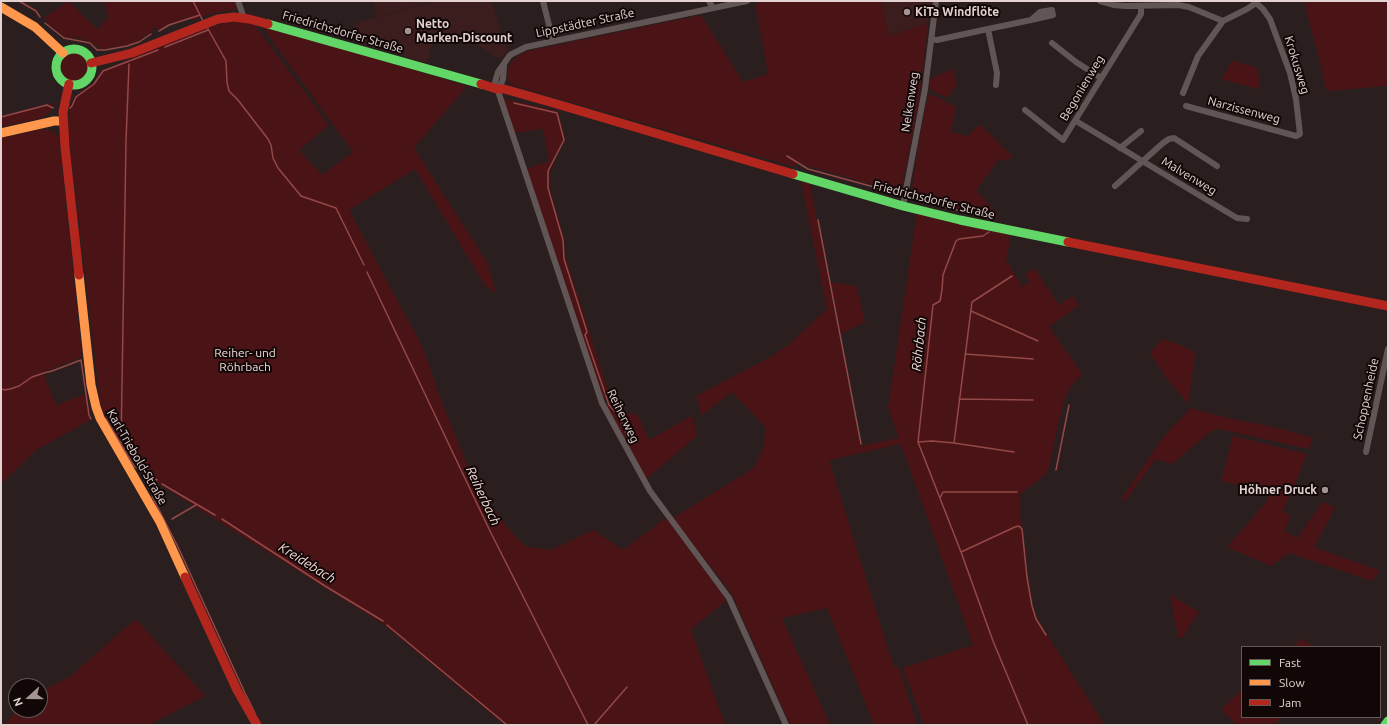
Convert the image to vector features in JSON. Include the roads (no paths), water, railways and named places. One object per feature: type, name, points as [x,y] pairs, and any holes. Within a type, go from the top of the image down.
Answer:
[{"type":"main road","points":[[1,7],[35,27],[63,53]]},
{"type":"main road","name":"Friedrichsdorfer Straße","points":[[91,63],[132,53],[205,23],[227,18],[244,18],[522,94],[903,206],[989,226],[1388,306]]},
{"type":"main road","points":[[69,50],[80,51],[89,57],[91,63],[92,69],[90,75],[85,81],[79,84],[69,84],[61,79],[56,69],[57,63],[63,53],[69,50]]},
{"type":"main road","name":"Karl-Triebold-Straße","points":[[69,84],[65,99],[63,121],[89,370],[96,407],[100,418],[160,522],[237,690],[257,725]]},
{"type":"main road","points":[[1,133],[63,121]]},
{"type":"main road","points":[[1385,725],[1388,721]]},
{"type":"street","points":[[238,1],[244,18]]},
{"type":"street","points":[[543,1],[553,41]]},
{"type":"street","points":[[709,1],[713,8]]},
{"type":"street","name":"Lippstädter Straße","points":[[497,88],[503,79],[504,64],[510,55],[526,47],[747,1]]},
{"type":"street","name":"Nelkenweg","points":[[903,206],[925,90],[936,1]]},
{"type":"street","points":[[1100,1],[1114,5],[1178,5],[1189,7],[1223,21]]},
{"type":"street","points":[[1183,93],[1198,56],[1223,21],[1247,9],[1257,2]]},
{"type":"street","name":"Krokusweg","points":[[1257,2],[1270,19],[1290,73],[1301,129],[1300,134],[1296,136]]},
{"type":"street","name":"Begonienweg","points":[[1025,110],[1063,140],[1141,14],[1141,6]]},
{"type":"street","points":[[931,40],[1031,20]]},
{"type":"street","points":[[988,29],[997,73],[996,85]]},
{"type":"street","points":[[1052,43],[1076,62],[1101,78]]},
{"type":"street","name":"Reiherweg","points":[[497,88],[602,403],[650,491],[729,598],[786,725]]},
{"type":"street","name":"Narzissenweg","points":[[1186,106],[1296,136]]},
{"type":"street","name":"Malvenweg","points":[[1076,121],[1237,218],[1246,219]]},
{"type":"street","points":[[1120,148],[1141,131]]},
{"type":"street","points":[[1115,186],[1163,143],[1174,138],[1217,166]]},
{"type":"street","name":"Schoppenheide","points":[[1366,452],[1388,349]]},
{"type":"waterway","points":[[19,1],[36,11],[40,17]]},
{"type":"waterway","name":"Reiherbach","points":[[193,1],[203,21]]},
{"type":"waterway","points":[[159,31],[169,25],[200,15]]},
{"type":"waterway","points":[[45,23],[64,38],[90,43],[97,50],[127,46],[139,42],[151,34]]},
{"type":"waterway","name":"Reiherbach","points":[[207,27],[226,61],[229,91],[238,100],[268,139],[271,145],[273,158],[278,168],[301,196],[336,208],[364,265]]},
{"type":"waterway","points":[[165,47],[208,30]]},
{"type":"waterway","points":[[70,108],[76,97],[94,84],[103,71],[158,50]]},
{"type":"waterway","points":[[121,445],[126,141],[129,64]]},
{"type":"waterway","points":[[514,103],[557,113],[564,140],[548,171],[548,188],[563,240],[564,259],[587,332],[585,335],[609,405],[620,417],[629,442]]},
{"type":"waterway","points":[[1,117],[47,105],[53,108]]},
{"type":"waterway","name":"Röhrbach","points":[[787,156],[808,169],[896,193]]},
{"type":"waterway","name":"Röhrbach","points":[[913,199],[992,219]]},
{"type":"waterway","points":[[818,220],[861,444]]},
{"type":"waterway","points":[[989,232],[983,236],[959,239],[956,241],[943,275],[940,301],[933,305],[918,442],[961,552],[993,641],[1028,725]]},
{"type":"waterway","name":"Reiherbach","points":[[367,272],[490,531],[588,725]]},
{"type":"waterway","points":[[954,443],[972,302],[1012,276]]},
{"type":"waterway","points":[[971,311],[1038,341]]},
{"type":"waterway","points":[[965,354],[1033,359]]},
{"type":"waterway","name":"Kreidebach","points":[[1,388],[4,390],[19,386],[32,377],[81,360],[89,415],[91,419]]},
{"type":"waterway","points":[[959,399],[1033,400]]},
{"type":"waterway","points":[[1056,470],[1069,405]]},
{"type":"waterway","name":"Kreidebach","points":[[106,419],[134,466],[157,480]]},
{"type":"waterway","points":[[918,442],[932,441],[954,443],[1014,452]]},
{"type":"waterway","name":"Kreidebach","points":[[162,484],[215,515]]},
{"type":"waterway","points":[[940,498],[943,492],[1017,492]]},
{"type":"waterway","points":[[152,496],[178,547],[255,713]]},
{"type":"waterway","points":[[172,519],[196,505]]},
{"type":"waterway","name":"Kreidebach","points":[[222,519],[325,586],[383,621]]},
{"type":"waterway","points":[[961,552],[1019,526],[1022,529],[1027,577],[1032,606],[1036,619],[1046,635]]},
{"type":"waterway","name":"Kreidebach","points":[[387,625],[507,725]]},
{"type":"waterway","points":[[594,725],[627,687]]},
{"type":"place","name":"KiTa Windflöte","points":[[907,12]]},
{"type":"place","name":"Netto Marken-Discount","points":[[408,31]]},
{"type":"place","name":"Höhner Druck","points":[[1325,490]]},
{"type":"park label","name":"Reiher- und Röhrbach","points":[[245,360]]}]
